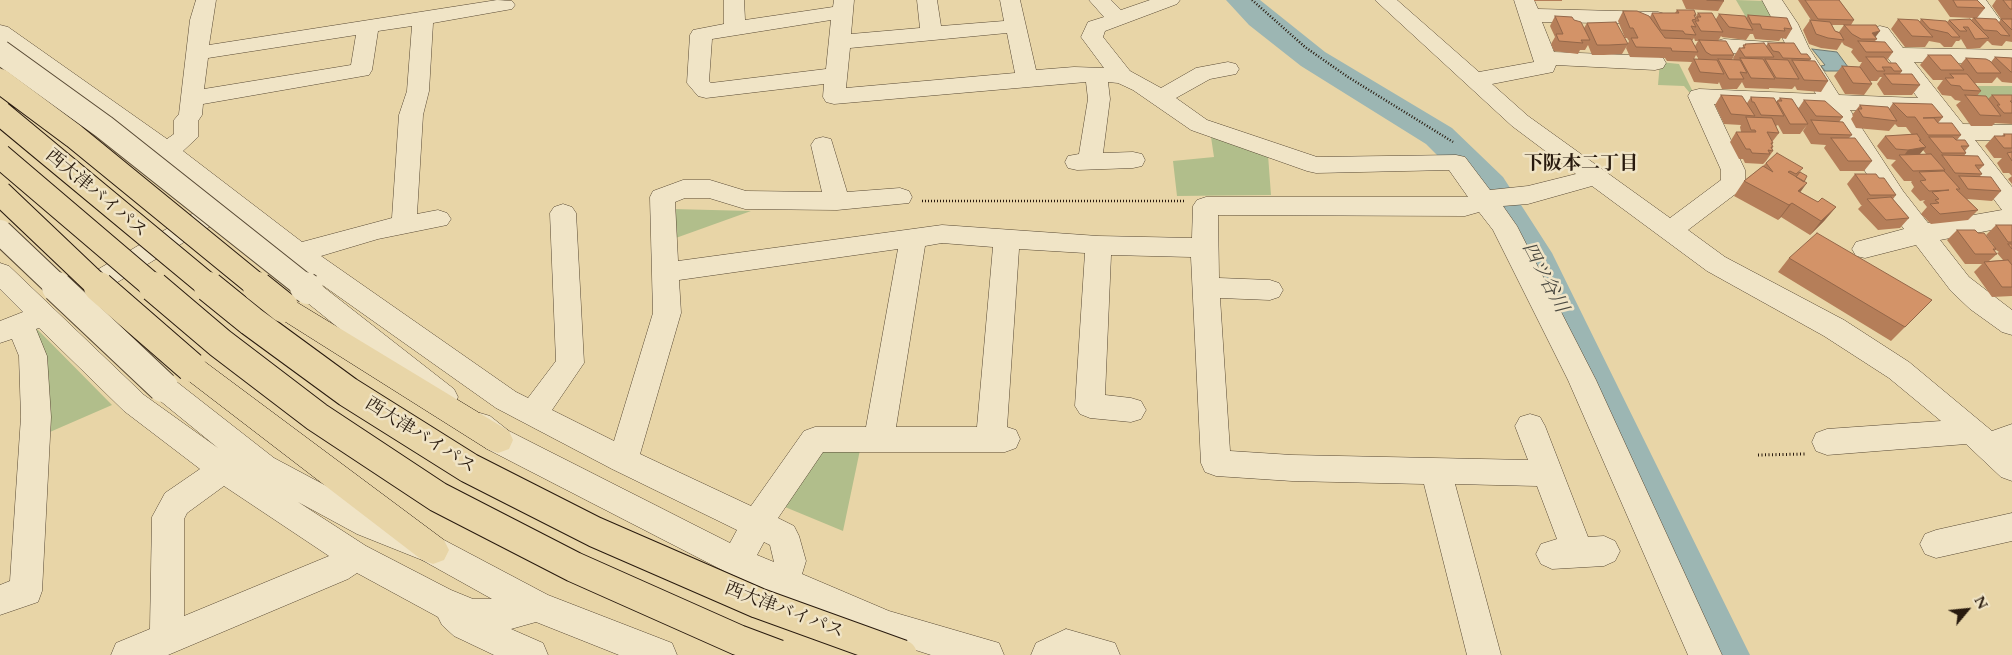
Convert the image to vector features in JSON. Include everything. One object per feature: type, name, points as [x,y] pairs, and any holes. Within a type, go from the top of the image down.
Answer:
[{"type":"highway","points":[[0,81],[74,136],[283,307],[435,403],[498,440]]},
{"type":"highway","name":"西大津バイパス","points":[[0,113],[251,321],[348,392],[468,468],[595,532],[749,599],[902,655]]},
{"type":"highway","name":"西大津バイパス","points":[[0,156],[220,343],[317,417],[438,497],[574,567],[738,640],[778,655]]},
{"type":"highway","points":[[0,193],[113,300],[191,367],[433,550]]},
{"type":"street","points":[[167,151],[186,137],[186,120],[190,115],[201,20],[206,0]]},
{"type":"street","points":[[734,0],[735,28]]},
{"type":"street","points":[[927,0],[931,34]]},
{"type":"street","points":[[1010,0],[1027,78]]},
{"type":"street","points":[[1099,0],[1118,19]]},
{"type":"street","points":[[1385,0],[1472,80],[1520,121],[1595,177],[1716,264],[1834,328],[1899,370],[1991,437],[2012,468]]},
{"type":"street","points":[[1772,0],[1788,24],[1798,48],[1832,102],[1894,197],[1921,234],[1960,284],[1980,302],[2012,324]]},
{"type":"street","points":[[1976,0],[1990,21]]},
{"type":"street","points":[[1180,2],[1096,27],[1092,36],[1122,76],[1199,124],[1316,165],[1449,162],[1456,164],[1493,199],[1504,226],[1582,380],[1705,655]]},
{"type":"street","points":[[198,52],[423,19],[505,3],[505,18],[476,29]]},
{"type":"street","points":[[836,75],[706,91],[698,83],[701,35],[844,6],[834,97],[1027,78],[1096,74],[1122,76]]},
{"type":"street","points":[[1472,80],[1545,67],[1545,58],[1527,7],[1676,18]]},
{"type":"street","points":[[404,225],[401,116],[418,91],[423,19]]},
{"type":"street","points":[[1760,23],[1788,24]]},
{"type":"street","points":[[840,42],[1016,26]]},
{"type":"street","points":[[192,98],[362,70],[368,27]]},
{"type":"street","points":[[0,32],[167,151],[330,277],[506,400],[623,460],[758,522],[783,536],[790,561],[784,582]]},
{"type":"street","points":[[1880,33],[2012,205]]},
{"type":"street","points":[[1724,46],[1798,48]]},
{"type":"street","points":[[0,52],[104,127],[498,440],[737,562],[888,626],[987,655]]},
{"type":"street","points":[[1897,55],[2012,57]]},
{"type":"street","points":[[1545,58],[1655,63]]},
{"type":"street","points":[[1160,98],[1204,74],[1228,69]]},
{"type":"street","points":[[1096,74],[1099,99],[1084,161],[1133,160]]},
{"type":"street","points":[[1670,231],[1733,183],[1733,170],[1699,96],[1936,106]]},
{"type":"street","points":[[1955,132],[2012,133]]},
{"type":"street","points":[[822,145],[837,201]]},
{"type":"street","points":[[1547,473],[1292,468],[1216,463],[1204,248],[1206,206],[1465,207],[1493,199],[1528,195],[1595,177]]},
{"type":"street","points":[[623,460],[667,313],[662,197],[683,189],[710,189],[745,200],[837,201],[900,197]]},
{"type":"street","points":[[21,324],[233,201]]},
{"type":"street","points":[[533,414],[570,363],[563,213]]},
{"type":"street","points":[[1865,249],[1921,234],[2012,217]]},
{"type":"street","points":[[300,252],[378,230],[438,219]]},
{"type":"street","points":[[0,232],[163,387],[263,467],[368,524],[433,550],[536,606],[660,655]]},
{"type":"street","points":[[666,272],[942,234],[1098,245],[1204,248]]},
{"type":"street","points":[[879,440],[913,238]]},
{"type":"street","points":[[737,562],[758,522],[815,440],[998,439],[1007,239]]},
{"type":"street","points":[[1098,245],[1090,406],[1131,410]]},
{"type":"street","points":[[0,273],[33,356],[36,417],[26,591],[0,600]]},
{"type":"street","points":[[1206,287],[1270,290]]},
{"type":"street","points":[[21,324],[224,469],[355,556],[439,601],[473,615],[504,615],[536,606]]},
{"type":"street","points":[[1530,426],[1578,552]]},
{"type":"street","points":[[1828,442],[1991,437]]},
{"type":"street","points":[[167,638],[168,517],[176,503],[224,469]]},
{"type":"street","points":[[1436,472],[1484,655]]},
{"type":"street","points":[[1936,544],[2012,527]]},
{"type":"street","points":[[128,655],[337,569],[355,556]]},
{"type":"street","points":[[439,601],[466,625],[531,655]]},
{"type":"street","points":[[1048,655],[1066,645],[1103,655]]},
{"type":"path","points":[[1252,0],[1305,47],[1348,77],[1459,146]]},
{"type":"path","points":[[900,197],[900,200],[1001,202],[1193,201],[1206,206]]},
{"type":"path","points":[[1758,455],[1831,454],[1828,442]]},
{"type":"green space","points":[[1736,0],[1765,1],[1778,22],[1747,19]]},
{"type":"green space","points":[[1660,62],[1679,64],[1693,92],[1689,92],[1684,86],[1658,85]]},
{"type":"green space","points":[[1964,86],[2012,86],[2012,103],[1978,104]]},
{"type":"green space","points":[[1211,137],[1268,155],[1271,195],[1177,196],[1173,161],[1214,157]]},
{"type":"green space","points":[[672,209],[751,211],[673,239]]},
{"type":"green space","points":[[35,327],[112,405],[43,435]]},
{"type":"green space","points":[[819,447],[860,450],[843,531],[785,507]]},
{"type":"water","points":[[1812,49],[1837,52],[1851,71],[1825,71],[1821,66],[1825,65]]},
{"type":"building","points":[[1805,0],[1839,0],[1854,20],[1818,19]]},
{"type":"building","points":[[1953,0],[1977,0],[1985,8],[1957,7]]},
{"type":"building","points":[[2003,0],[2012,0],[2012,9],[2010,9]]},
{"type":"building","points":[[1677,10],[1694,10],[1696,19],[1692,20],[1696,27],[1691,26],[1696,35],[1685,34],[1683,31],[1661,30],[1652,13],[1679,13]]},
{"type":"building","points":[[1623,11],[1637,11],[1649,16],[1665,38],[1691,39],[1698,52],[1672,51],[1671,48],[1636,47],[1631,38],[1638,38],[1633,28],[1630,28]]},
{"type":"building","points":[[1698,13],[1712,13],[1723,32],[1701,31],[1695,21],[1699,21],[1697,17],[1701,17]]},
{"type":"building","points":[[1719,14],[1745,16],[1753,30],[1729,27]]},
{"type":"building","points":[[1748,15],[1787,18],[1792,29],[1784,28],[1785,31],[1762,29],[1760,24],[1752,24]]},
{"type":"building","points":[[1555,16],[1572,17],[1574,20],[1581,22],[1590,40],[1581,40],[1583,43],[1559,41],[1556,34],[1563,34]]},
{"type":"building","points":[[1974,18],[1996,19],[2010,36],[2001,35],[1997,31],[1984,30]]},
{"type":"building","points":[[1898,19],[1918,20],[1933,37],[1912,36]]},
{"type":"building","points":[[1921,19],[1946,21],[1960,37],[1952,37],[1948,33],[1930,29]]},
{"type":"building","points":[[1970,19],[1989,38],[1975,39],[1968,27],[1963,27],[1967,31],[1960,31],[1949,20]]},
{"type":"building","points":[[2001,19],[2012,19],[2012,30]]},
{"type":"building","points":[[1810,20],[1830,22],[1835,31],[1840,33],[1844,40],[1816,34]]},
{"type":"building","points":[[1616,22],[1628,44],[1597,45],[1587,23]]},
{"type":"building","points":[[1844,25],[1876,25],[1880,31],[1872,33],[1877,39],[1861,39],[1852,34]]},
{"type":"building","points":[[1699,40],[1726,41],[1734,55],[1711,55],[1706,52]]},
{"type":"building","points":[[1858,41],[1885,42],[1893,52],[1866,52]]},
{"type":"building","points":[[1764,43],[1774,57],[1745,57],[1739,48],[1745,48],[1743,45],[1745,44]]},
{"type":"building","points":[[1768,43],[1794,43],[1801,54],[1807,54],[1811,59],[1783,58],[1779,52],[1773,51]]},
{"type":"building","points":[[1928,55],[1951,55],[1964,70],[1941,70]]},
{"type":"building","points":[[1866,57],[1884,57],[1889,63],[1896,63],[1902,71],[1894,71],[1891,67],[1882,67],[1885,71],[1877,71]]},
{"type":"building","points":[[1995,57],[2012,58],[2012,72],[2011,72]]},
{"type":"building","points":[[1740,58],[1763,59],[1775,79],[1751,78]]},
{"type":"building","points":[[1966,58],[1986,59],[2001,73],[1977,73]]},
{"type":"building","points":[[1694,59],[1717,60],[1724,74],[1700,72]]},
{"type":"building","points":[[1718,59],[1740,60],[1747,73],[1740,72],[1744,79],[1729,79]]},
{"type":"building","points":[[1765,59],[1788,60],[1799,79],[1776,78]]},
{"type":"building","points":[[1792,60],[1815,61],[1828,81],[1804,80]]},
{"type":"building","points":[[1842,66],[1860,67],[1872,84],[1853,83]]},
{"type":"building","points":[[1884,74],[1912,74],[1920,85],[1892,84]]},
{"type":"building","points":[[1950,74],[1967,74],[1981,91],[1963,90],[1960,86],[1951,85],[1945,78],[1954,78]]},
{"type":"building","points":[[1721,95],[1742,96],[1755,116],[1731,114]]},
{"type":"building","points":[[1965,95],[1986,96],[2001,116],[1980,115]]},
{"type":"building","points":[[1992,95],[2012,95],[2012,101],[2010,101],[2012,103],[2012,113],[2004,113]]},
{"type":"building","points":[[1751,97],[1774,98],[1784,116],[1761,115],[1754,102],[1752,102]]},
{"type":"building","points":[[1780,98],[1792,99],[1808,124],[1790,124],[1777,101],[1782,101]]},
{"type":"building","points":[[1804,100],[1825,101],[1843,117],[1816,116]]},
{"type":"building","points":[[1893,103],[1932,104],[1943,117],[1923,118],[1934,118],[1938,123],[1952,123],[1961,135],[1928,135],[1915,117],[1907,117]]},
{"type":"building","points":[[1860,105],[1888,107],[1897,121],[1863,117],[1858,109],[1862,109]]},
{"type":"building","points":[[1746,117],[1772,118],[1779,133],[1767,132],[1773,143],[1771,143],[1773,147],[1771,147],[1773,151],[1768,150],[1770,154],[1752,153],[1750,149],[1746,149],[1736,132],[1756,132],[1751,130]]},
{"type":"building","points":[[1811,120],[1843,122],[1852,135],[1819,134]]},
{"type":"building","points":[[1917,134],[1921,140],[1919,140],[1926,147],[1908,150],[1896,149],[1885,136]]},
{"type":"building","points":[[2004,134],[2012,134],[2012,148],[2004,148],[1994,136],[2005,136]]},
{"type":"building","points":[[1929,137],[1953,137],[1956,140],[1965,140],[1969,146],[1961,146],[1966,153],[1942,153]]},
{"type":"building","points":[[1831,138],[1855,138],[1872,161],[1848,161]]},
{"type":"building","points":[[2012,152],[2012,161],[2007,153]]},
{"type":"building","points":[[1777,153],[1803,168],[1796,174],[1788,172],[1807,183],[1798,191],[1818,202],[1822,198],[1836,207],[1821,221],[1792,203],[1789,205],[1744,181],[1763,166],[1773,172],[1766,163]]},
{"type":"building","points":[[1931,154],[1945,170],[1913,171],[1899,155]]},
{"type":"building","points":[[1942,155],[1978,156],[1984,165],[1975,165],[1982,174],[1955,173]]},
{"type":"building","points":[[1944,171],[1960,189],[1956,189],[1978,210],[1940,214],[1930,204],[1939,203],[1935,200],[1939,199],[1932,192],[1949,190],[1929,191],[1920,181],[1926,180],[1919,172]]},
{"type":"building","points":[[1800,172],[1807,176],[1804,182],[1796,177]]},
{"type":"building","points":[[1855,174],[1876,174],[1879,178],[1884,178],[1896,195],[1870,195]]},
{"type":"building","points":[[1959,176],[1991,177],[2001,191],[1968,189]]},
{"type":"building","points":[[1891,197],[1909,218],[1886,220],[1867,199]]},
{"type":"building","points":[[1996,225],[2012,225],[2012,242],[2008,242]]},
{"type":"building","points":[[1957,230],[1975,230],[1978,233],[1984,233],[1996,249],[1993,249],[1997,254],[1975,254]]},
{"type":"building","points":[[1817,233],[1932,300],[1905,327],[1789,258]]},
{"type":"building","points":[[2008,260],[2012,265],[2012,287],[2002,287],[1984,262]]},
{"type":"waterway","name":"四ツ谷川","points":[[1242,0],[1260,18],[1313,59],[1346,81],[1415,120],[1439,136],[1490,186],[1533,253],[1581,350],[1724,655]]},
{"type":"district","name":"下阪本二丁目","points":[[1581,165]]}]
